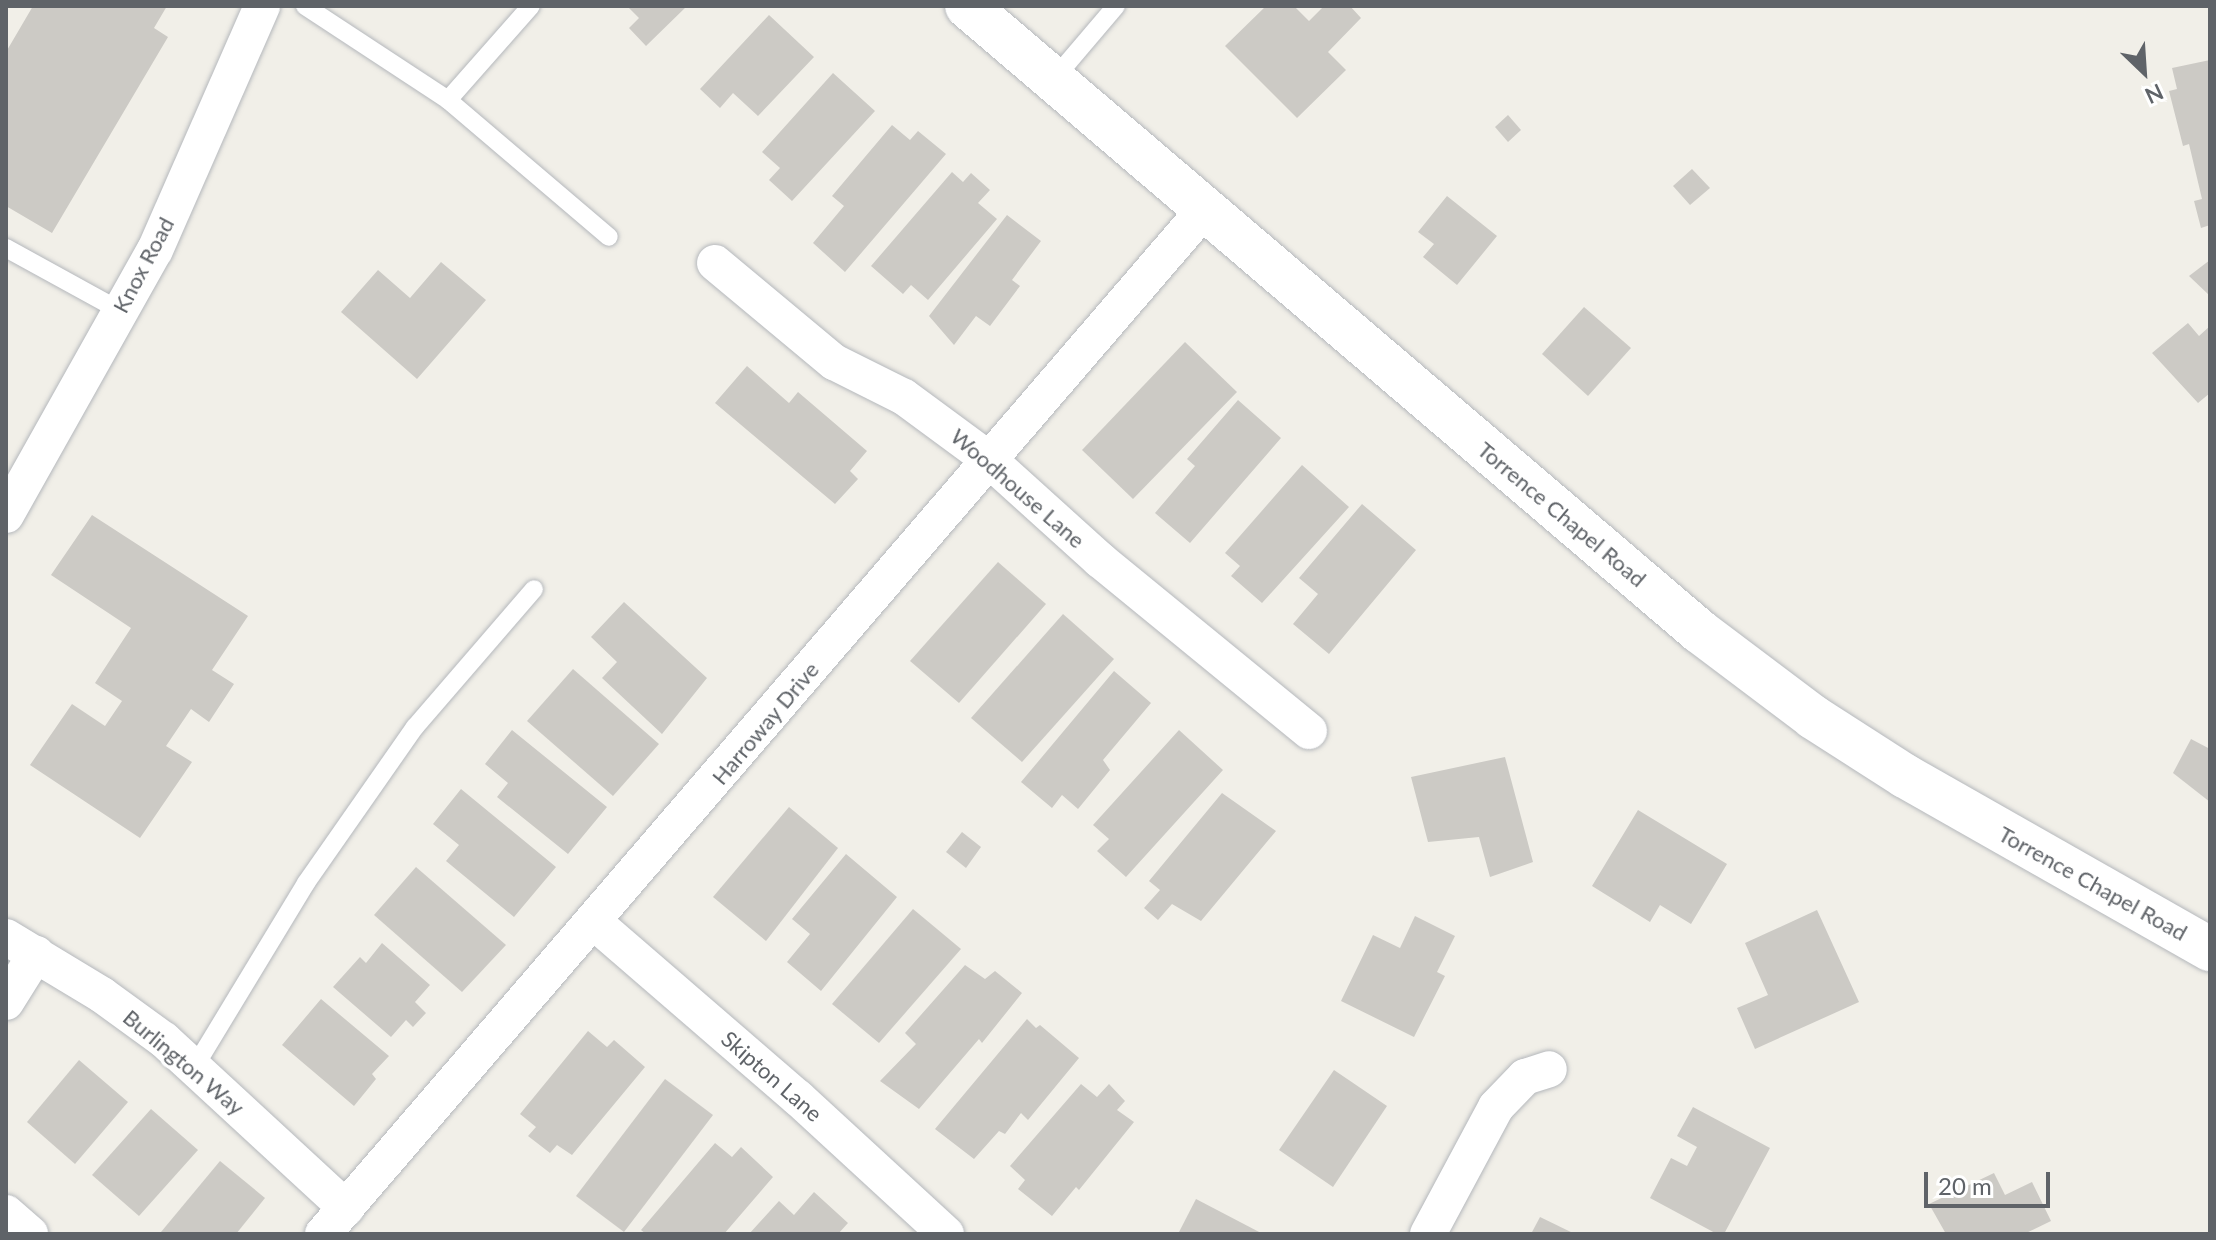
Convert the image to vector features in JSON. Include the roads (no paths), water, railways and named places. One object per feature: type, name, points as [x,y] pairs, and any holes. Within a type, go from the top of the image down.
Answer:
[{"type":"street","name":"Knox Road","points":[[6,515],[155,250],[262,6]]},
{"type":"street","name":"Torrence Chapel Road","points":[[967,6],[1699,631],[1813,717],[1918,784],[2210,949]]},
{"type":"street","name":"Harroway Drive","points":[[335,1221],[594,922],[987,458],[1204,210]]},
{"type":"street","name":"Woodhouse Lane","points":[[715,263],[834,362],[904,397],[987,458],[1100,560],[1309,731]]},
{"type":"street","name":"Skipton Lane","points":[[594,922],[798,1098],[946,1234]]},
{"type":"street","name":"Burlington Way","points":[[21,946],[102,995],[194,1068],[335,1221]]},
{"type":"street","points":[[6,1002],[21,946]]},
{"type":"street","points":[[1428,1234],[1496,1107],[1525,1077],[1549,1069]]},
{"type":"street","points":[[6,1213],[30,1234]]},
{"type":"lane","points":[[305,6],[448,100],[609,237]]},
{"type":"lane","points":[[448,100],[531,6]]},
{"type":"lane","points":[[1053,80],[1116,6]]},
{"type":"lane","points":[[6,248],[119,310]]},
{"type":"lane","points":[[194,1068],[306,883],[415,727],[534,589]]}]
